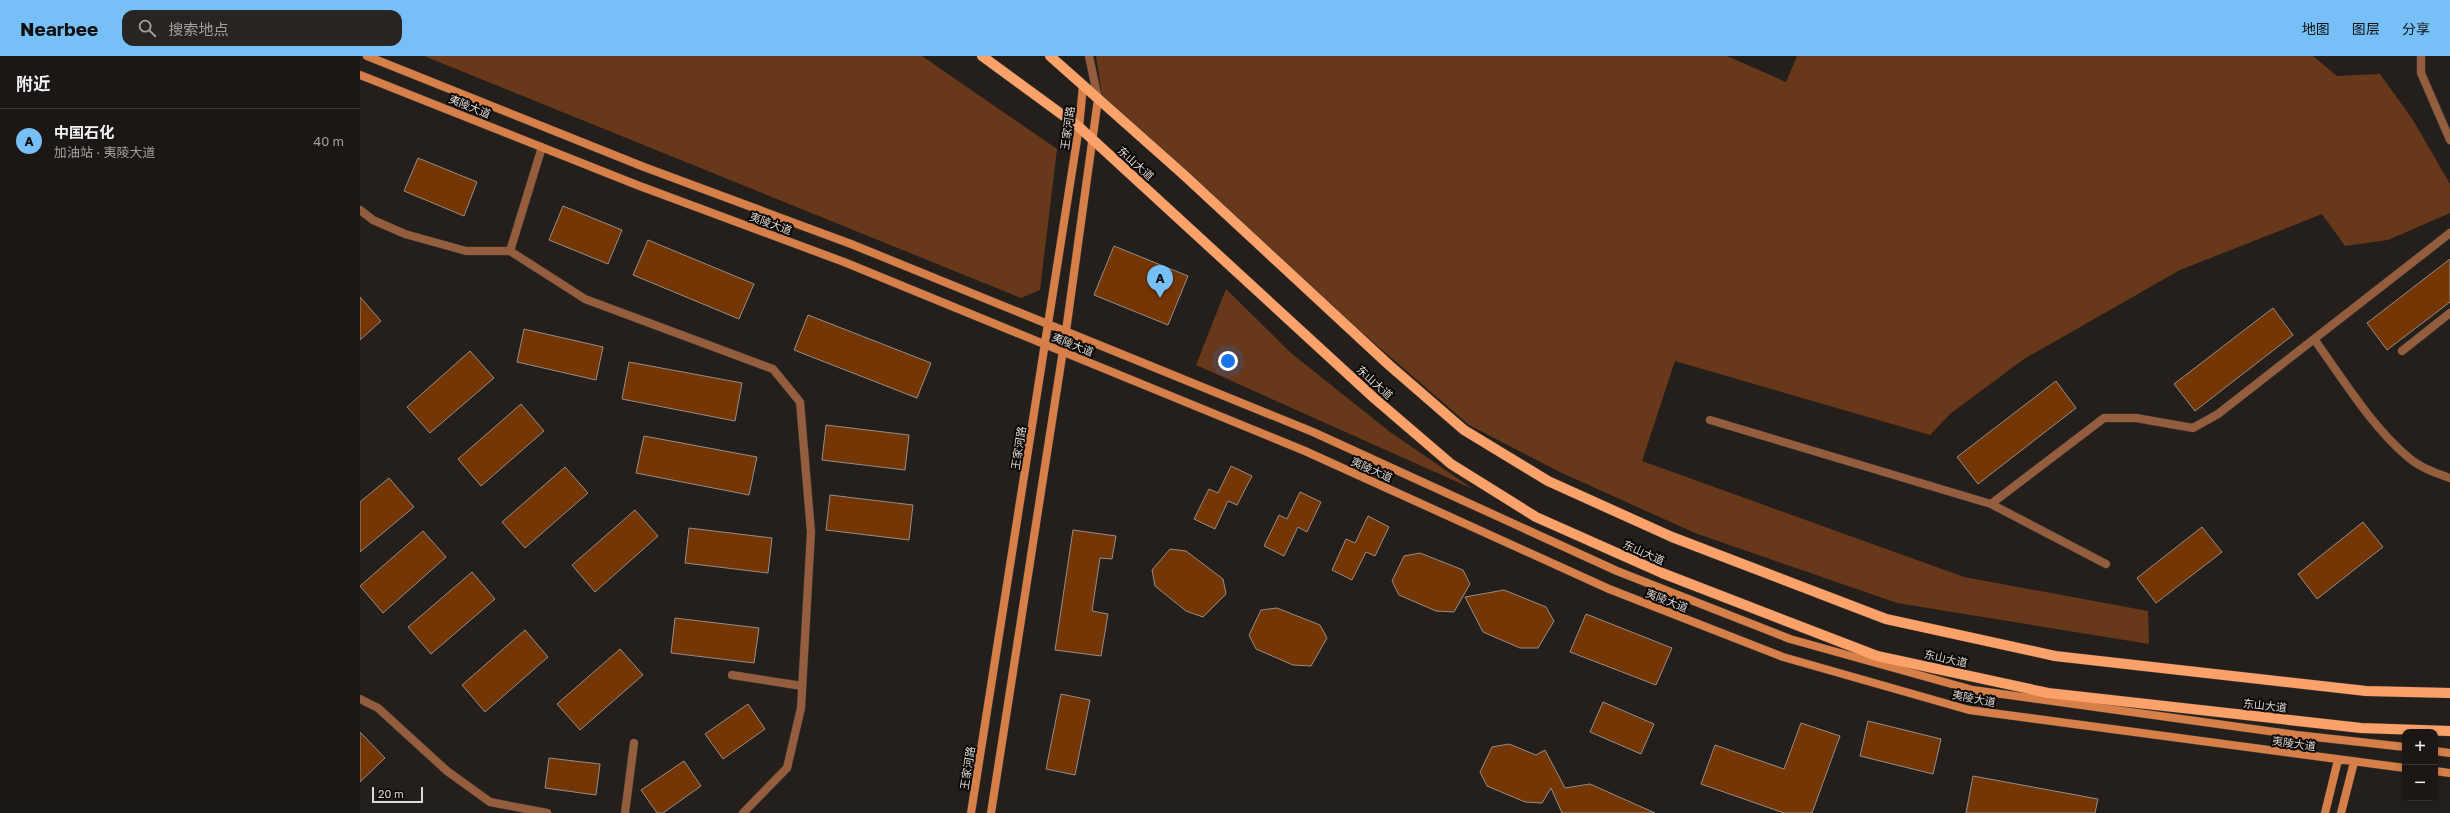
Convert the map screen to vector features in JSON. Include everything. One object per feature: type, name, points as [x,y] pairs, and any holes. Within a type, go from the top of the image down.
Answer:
[{"type":"main road","name":"夷陵大道","points":[[367,56],[644,166],[851,244],[1313,432],[1617,571],[1790,639],[1973,690],[2297,735],[2402,747]]},
{"type":"main road","name":"东山大道","points":[[982,56],[1079,127],[1374,398],[1451,464],[1536,516],[1662,573],[1877,656],[2048,693],[2361,728],[2450,731]]},
{"type":"main road","name":"东山大道","points":[[1050,56],[1184,175],[1389,365],[1464,430],[1548,481],[1672,537],[1886,619],[2054,656],[2366,691],[2450,693]]},
{"type":"main road","name":"夷陵大道","points":[[360,74],[542,147],[844,262],[1063,351],[1305,451],[1610,589],[1783,657],[1969,710],[2402,768]]},
{"type":"main road","name":"王家河路","points":[[971,813],[1079,127],[1083,86]]},
{"type":"main road","points":[[991,813],[1066,331],[1098,99]]},
{"type":"main road","points":[[2438,751],[2450,752]]},
{"type":"main road","points":[[2325,813],[2338,760]]},
{"type":"main road","points":[[2341,813],[2354,762]]},
{"type":"main road","points":[[2438,771],[2450,773]]},
{"type":"street","points":[[1089,56],[1098,99]]},
{"type":"street","points":[[2420,56],[2421,73],[2450,140]]},
{"type":"street","points":[[510,251],[542,147]]},
{"type":"street","points":[[360,210],[373,220],[405,234],[466,251],[510,251],[585,299],[773,369],[800,402],[811,532],[801,708],[787,768],[743,813]]},
{"type":"street","points":[[1990,504],[2104,418],[2136,418],[2193,428],[2218,414],[2450,233]]},
{"type":"street","points":[[2402,351],[2450,313]]},
{"type":"street","points":[[2314,339],[2385,434],[2410,459],[2430,471],[2450,478]]},
{"type":"street","points":[[1710,420],[1990,504],[2106,564]]},
{"type":"street","points":[[732,674],[802,686]]},
{"type":"street","points":[[360,699],[378,708],[447,771],[490,802],[547,813]]},
{"type":"street","points":[[625,813],[634,743]]},
{"type":"shaded area","points":[[424,56],[922,56],[1057,149],[1040,290],[1021,298]]},
{"type":"shaded area","points":[[1096,56],[1727,56],[1786,82],[1797,56],[2313,56],[2337,76],[2380,74],[2413,120],[2450,184],[2450,213],[2388,240],[2345,246],[2322,214],[2180,270],[2024,359],[1950,414],[1930,435],[1675,361],[1642,461],[1964,577],[2148,611],[2149,644],[1897,603],[1695,533],[1562,473],[1469,425],[1358,329],[1102,96]]},
{"type":"shaded area","points":[[1226,289],[1291,353],[1390,432],[1473,489],[1196,365]]},
{"type":"building","points":[[418,158],[477,182],[464,216],[404,191]]},
{"type":"building","points":[[563,206],[622,230],[608,264],[549,240]]},
{"type":"building","points":[[648,240],[754,284],[739,319],[633,275]]},
{"type":"building","points":[[1114,246],[1188,276],[1168,325],[1094,295]]},
{"type":"building","points":[[2450,259],[2450,302],[2387,350],[2367,323]]},
{"type":"building","points":[[360,297],[381,321],[360,340]]},
{"type":"building","points":[[2273,308],[2293,335],[2195,411],[2174,384]]},
{"type":"building","points":[[808,315],[931,363],[917,398],[794,350]]},
{"type":"building","points":[[524,329],[603,347],[596,380],[517,362]]},
{"type":"building","points":[[470,351],[494,378],[430,433],[407,407]]},
{"type":"building","points":[[629,362],[742,383],[735,421],[622,399]]},
{"type":"building","points":[[2056,381],[2076,408],[1978,484],[1957,457]]},
{"type":"building","points":[[521,404],[544,431],[481,486],[458,459]]},
{"type":"building","points":[[826,425],[909,435],[905,470],[822,460]]},
{"type":"building","points":[[644,436],[757,457],[749,495],[636,473]]},
{"type":"building","points":[[1231,466],[1252,476],[1237,505],[1228,501],[1215,529],[1194,519],[1209,489],[1218,493]]},
{"type":"building","points":[[565,467],[588,493],[525,548],[502,522]]},
{"type":"building","points":[[389,478],[414,507],[360,552],[360,502]]},
{"type":"building","points":[[1300,492],[1321,502],[1307,532],[1298,527],[1284,556],[1264,546],[1279,515],[1287,519]]},
{"type":"building","points":[[830,495],[913,505],[909,540],[826,530]]},
{"type":"building","points":[[635,510],[658,536],[595,592],[572,565]]},
{"type":"building","points":[[1368,516],[1389,527],[1375,556],[1366,552],[1352,580],[1332,570],[1346,539],[1355,543]]},
{"type":"building","points":[[2363,522],[2383,547],[2317,599],[2298,574]]},
{"type":"building","points":[[2202,527],[2222,552],[2156,603],[2137,578]]},
{"type":"building","points":[[689,528],[772,538],[768,573],[685,563]]},
{"type":"building","points":[[1073,530],[1116,536],[1112,559],[1100,558],[1092,611],[1108,614],[1101,656],[1055,650]]},
{"type":"building","points":[[423,531],[446,557],[383,613],[360,586]]},
{"type":"building","points":[[1170,549],[1186,551],[1223,579],[1226,594],[1203,617],[1186,611],[1155,586],[1152,570]]},
{"type":"building","points":[[1420,553],[1463,570],[1470,584],[1454,612],[1436,611],[1399,595],[1392,581],[1404,556]]},
{"type":"building","points":[[472,572],[495,599],[431,654],[408,627]]},
{"type":"building","points":[[1504,590],[1546,607],[1554,621],[1538,648],[1520,648],[1483,632],[1465,597]]},
{"type":"building","points":[[1277,608],[1320,625],[1327,638],[1311,666],[1293,665],[1256,649],[1249,635],[1261,610]]},
{"type":"building","points":[[1586,614],[1672,648],[1656,685],[1570,652]]},
{"type":"building","points":[[675,618],[759,628],[754,663],[671,653]]},
{"type":"building","points":[[525,630],[548,657],[485,712],[462,685]]},
{"type":"building","points":[[620,649],[643,675],[580,730],[557,704]]},
{"type":"building","points":[[1061,694],[1090,700],[1075,775],[1046,769]]},
{"type":"building","points":[[1603,702],[1654,724],[1641,754],[1590,732]]},
{"type":"building","points":[[748,704],[765,729],[723,759],[705,734]]},
{"type":"building","points":[[1868,721],[1941,739],[1933,774],[1860,756]]},
{"type":"building","points":[[1801,723],[1840,736],[1812,813],[1784,813],[1701,784],[1715,745],[1784,769]]},
{"type":"building","points":[[360,732],[385,758],[360,782]]},
{"type":"building","points":[[1509,744],[1536,755],[1545,750],[1565,788],[1590,784],[1655,813],[1562,813],[1551,788],[1542,803],[1525,802],[1487,786],[1480,772],[1492,747]]},
{"type":"building","points":[[549,758],[600,764],[596,795],[545,788]]},
{"type":"building","points":[[684,761],[701,786],[663,813],[657,813],[641,790]]},
{"type":"building","points":[[1973,776],[2098,799],[2095,813],[1966,813]]},
{"type":"place","name":"中国石化","points":[[1160,298]]}]
